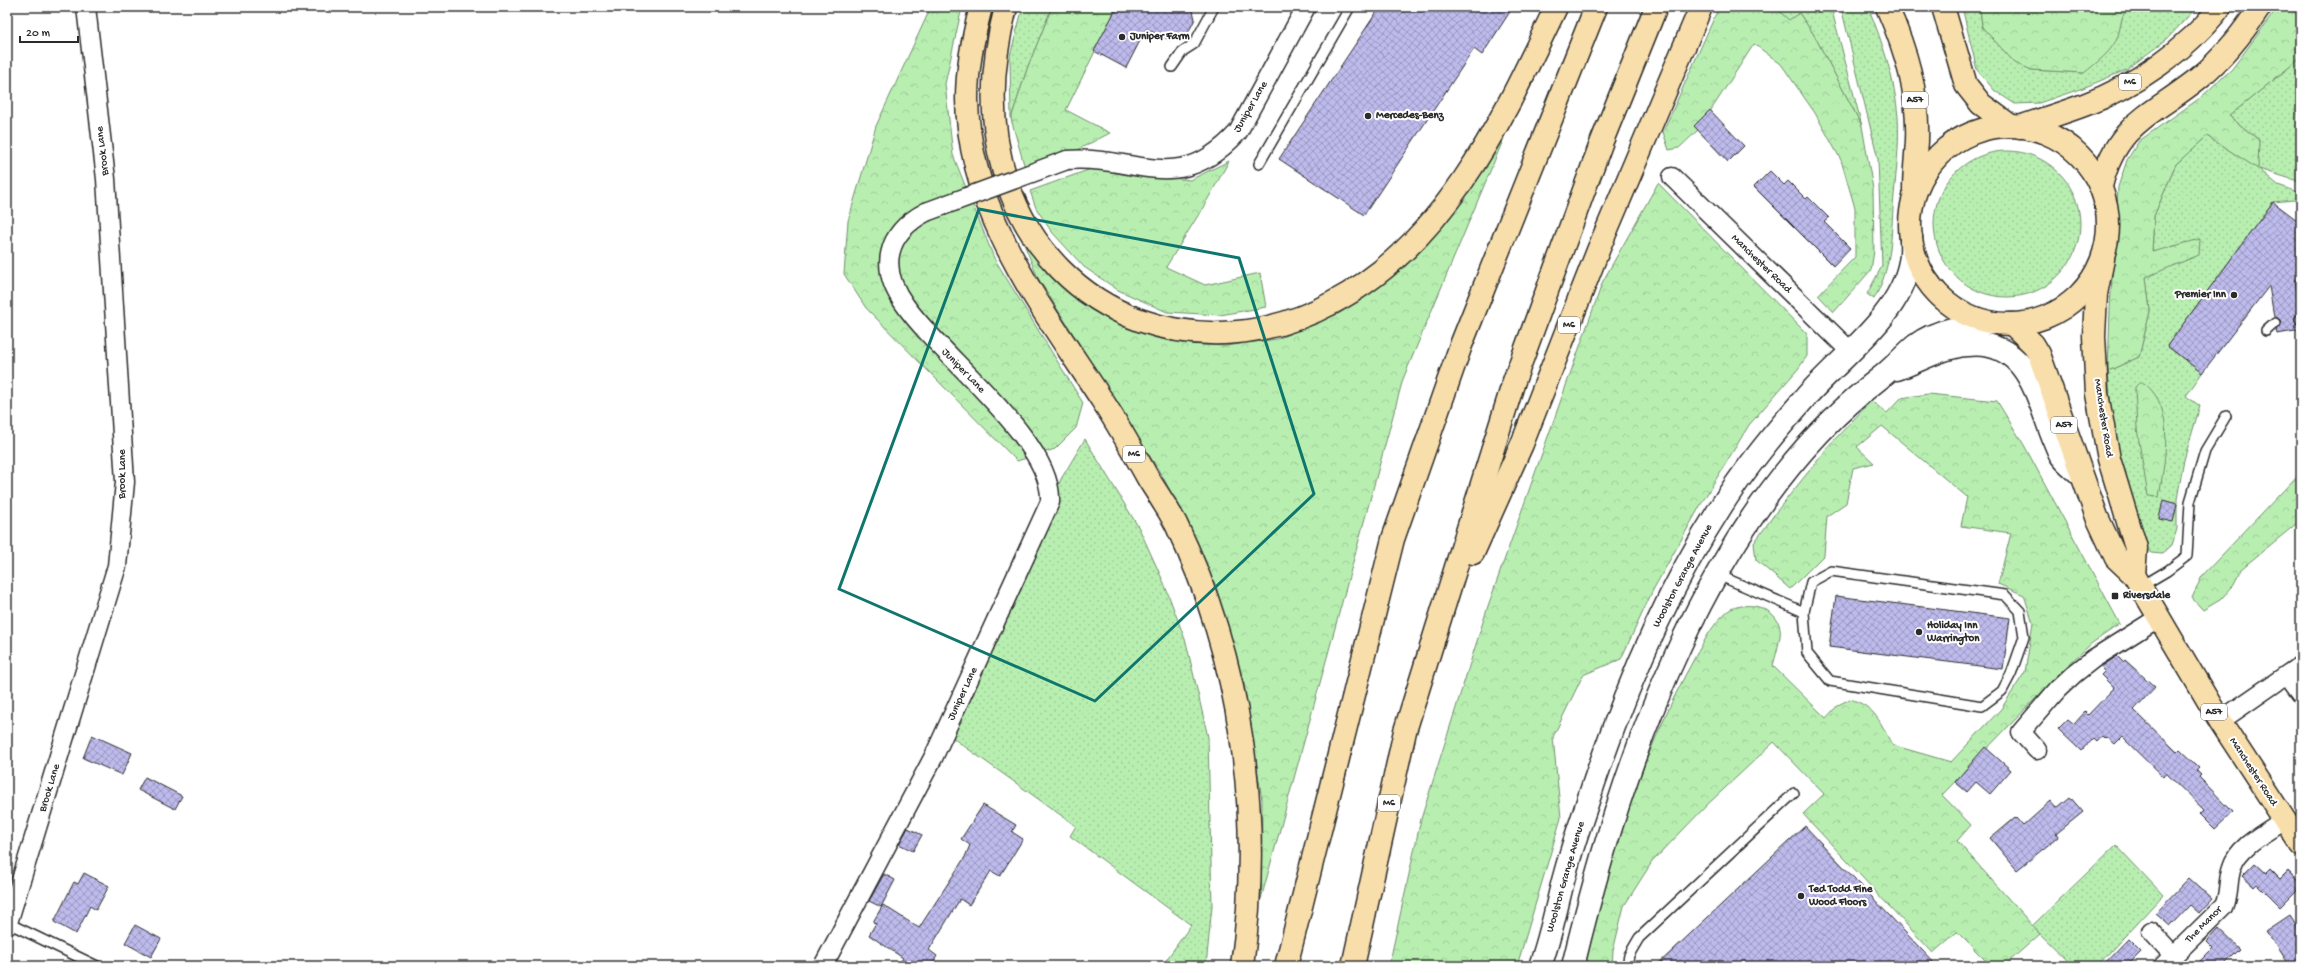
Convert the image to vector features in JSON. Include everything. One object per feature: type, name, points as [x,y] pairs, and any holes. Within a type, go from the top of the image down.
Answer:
[{"type":"main road","name":"M6","points":[[981,7],[968,70],[967,99],[970,132],[982,190],[1033,296],[1103,402],[1175,523],[1207,601],[1228,663],[1243,741],[1251,820],[1249,922],[1242,966]]},
{"type":"main road","points":[[1006,7],[996,53],[993,83],[995,122],[1007,181],[1019,210],[1037,240],[1056,264],[1075,283],[1114,311],[1166,329],[1221,334],[1253,331],[1283,323],[1332,304],[1365,282],[1394,259],[1425,228],[1454,195],[1481,154],[1518,86],[1556,7]]},
{"type":"main road","points":[[1286,966],[1394,539],[1461,345],[1596,7]]},
{"type":"main road","name":"M6","points":[[1353,966],[1405,731],[1514,381],[1602,141],[1656,7]]},
{"type":"main road","name":"M6","points":[[1433,642],[1522,444],[1599,248],[1701,7]]},
{"type":"main road","name":"A57","points":[[1887,7],[1898,34],[1913,83],[1917,141],[1914,197],[1911,217],[1911,237],[1916,259],[1927,280],[1936,292],[1957,310],[1973,317],[2002,324],[2043,319],[2067,306],[2086,288],[2103,259],[2108,233],[2108,216],[2101,186],[2080,156],[2068,145],[2042,132],[2016,126],[1980,104],[1966,85],[1943,7]]},
{"type":"main road","name":"M6","points":[[2016,126],[2086,105],[2158,66],[2193,36],[2220,7]]},
{"type":"main road","points":[[2101,186],[2110,157],[2125,133],[2135,123],[2200,78],[2215,63],[2248,24],[2260,7]]},
{"type":"main road","name":"A57","points":[[1914,197],[1925,173],[1944,150],[1962,138],[1981,130],[2016,126]]},
{"type":"main road","name":"Woolston Grange Avenue","points":[[1540,966],[1564,878],[1606,746],[1638,665],[1669,602],[1722,504],[1771,437],[1805,397],[1885,315],[1900,291],[1910,261],[1911,237]]},
{"type":"main road","name":"Manchester Road","points":[[2103,259],[2096,301],[2095,364],[2097,394],[2109,459],[2136,548],[2137,581]]},
{"type":"main road","points":[[1573,966],[1592,888],[1627,776],[1694,616],[1774,486],[1803,450],[1841,411],[1917,345],[1937,334],[1957,326],[2002,324]]},
{"type":"main road","name":"Manchester Road","points":[[2002,324],[2033,344],[2039,354],[2097,517],[2116,558],[2137,581],[2220,721],[2301,845]]},
{"type":"main road","points":[[1885,374],[1966,345],[1993,346],[2004,350],[2024,368],[2032,381],[2061,456],[2082,476]]},
{"type":"street","name":"Brook Lane","points":[[8,925],[117,566],[125,482],[106,179],[86,7]]},
{"type":"street","name":"Juniper Lane","points":[[823,966],[934,756],[1050,502],[1048,480],[1042,466],[1023,438],[936,343],[904,304],[896,290],[889,262],[891,247],[903,226],[926,212],[1067,160],[1086,159],[1158,170],[1179,169],[1204,162],[1223,149],[1238,132],[1306,7]]},
{"type":"street","name":"Manchester Road","points":[[1672,177],[1850,351]]},
{"type":"street","points":[[2037,750],[2021,732],[2058,689],[2093,659],[2158,618]]},
{"type":"street","points":[[2220,721],[2294,670],[2301,694]]},
{"type":"street","name":"The Manor","points":[[2151,931],[2169,961],[2224,906],[2229,897],[2232,866],[2236,858],[2254,841],[2284,820]]},
{"type":"lane","points":[[1172,67],[1183,51],[1194,44],[1214,7]]},
{"type":"lane","points":[[1258,164],[1350,7]]},
{"type":"lane","points":[[2266,331],[2275,323]]},
{"type":"lane","points":[[2137,581],[2167,571],[2187,556],[2190,502],[2205,452],[2226,416]]},
{"type":"lane","points":[[1831,572],[2005,594],[2020,611],[2024,637],[2011,674],[2002,691],[1982,706],[1830,681],[1807,653],[1804,612],[1811,582],[1831,572]]},
{"type":"lane","points":[[1718,575],[1804,612]]},
{"type":"lane","points":[[1627,966],[1629,955],[1640,938],[1794,793]]},
{"type":"lane","points":[[8,925],[98,966]]},
{"type":"highlighted area","points":[[979,209],[1239,258],[1314,494],[1095,701],[839,589]]},
{"type":"green space","points":[[931,7],[962,7],[945,84],[953,155],[994,258],[1083,403],[1076,428],[1055,449],[1017,461],[866,308],[844,274],[848,221],[876,126]]},
{"type":"green space","points":[[1023,7],[1052,7],[1027,69],[1011,119],[1010,56]]},
{"type":"green space","points":[[1052,7],[1117,7],[1066,110],[1110,133],[1077,150],[1025,168],[1011,119],[1027,69]]},
{"type":"green space","points":[[1719,7],[1774,7],[1789,20],[1799,13],[1814,35],[1862,126],[1873,189],[1874,251],[1871,270],[1834,312],[1818,295],[1855,257],[1855,208],[1841,160],[1815,113],[1781,64],[1754,44],[1698,130],[1679,148],[1669,150],[1663,132]]},
{"type":"green space","points":[[1774,7],[1831,7],[1862,126],[1814,35],[1799,13],[1789,21]]},
{"type":"green space","points":[[1841,7],[1868,7],[1888,62],[1898,117],[1897,163],[1891,244],[1884,277],[1874,299],[1867,294],[1882,266],[1878,159]]},
{"type":"green space","points":[[1962,7],[1980,7],[1982,27],[2016,63],[2032,70],[2084,73],[2117,38],[2124,11],[2128,7],[2197,7],[2167,39],[2126,70],[2083,88],[2039,103],[2015,104],[1995,91],[1977,70]]},
{"type":"green space","points":[[1980,7],[2128,7],[2123,17],[2116,42],[2103,57],[2084,73],[2032,70],[2015,63],[1982,27]]},
{"type":"green space","points":[[2278,7],[2301,7],[2301,54],[2298,60],[2229,116],[2259,140],[2258,169],[2207,136],[2176,164],[2154,216],[2152,252],[2200,239],[2199,255],[2146,277],[2150,311],[2139,357],[2108,371],[2110,308],[2118,187],[2127,160],[2139,141],[2200,98],[2232,69]]},
{"type":"green space","points":[[2301,54],[2301,182],[2259,169],[2278,185],[2301,193],[2301,205],[2294,200],[2273,202],[2167,346],[2202,373],[2186,396],[2200,406],[2184,460],[2177,499],[2177,529],[2172,545],[2162,554],[2151,553],[2145,548],[2123,482],[2112,424],[2108,371],[2139,357],[2150,311],[2146,277],[2199,240],[2152,253],[2154,216],[2176,164],[2207,136],[2257,168],[2259,140],[2229,116],[2298,60]]},
{"type":"green space","points":[[1504,138],[1403,379],[1261,899],[1262,800],[1244,684],[1215,584],[1164,479],[1038,278],[1015,222],[1054,276],[1083,304],[1130,329],[1181,343],[1225,346],[1277,339],[1340,313],[1391,277]]},
{"type":"green space","points":[[2000,151],[2014,151],[2042,159],[2059,172],[2072,189],[2075,196],[2079,210],[2079,238],[2075,252],[2068,265],[2059,276],[2042,289],[2035,292],[2014,297],[2000,297],[1972,289],[1955,276],[1950,270],[1939,252],[1934,231],[1934,217],[1942,189],[1955,172],[1961,167],[1979,156]]},
{"type":"green space","points":[[1229,161],[1204,206],[1166,267],[1205,285],[1260,273],[1266,307],[1220,315],[1167,312],[1118,290],[1084,267],[1051,231],[1036,208],[1030,191],[1091,169],[1190,180]]},
{"type":"green space","points":[[1658,183],[1807,334],[1807,356],[1798,369],[1749,425],[1704,499],[1653,590],[1621,659],[1583,675],[1553,737],[1561,818],[1517,966],[1389,966],[1421,819],[1488,606],[1603,281]]},
{"type":"green space","points":[[2139,383],[2144,383],[2154,394],[2161,406],[2165,421],[2165,452],[2159,497],[2148,496],[2137,429],[2135,387]]},
{"type":"green space","points":[[1928,394],[1997,401],[2024,445],[2120,624],[2092,643],[2068,665],[1942,795],[1971,825],[1957,841],[2040,934],[2004,966],[1991,966],[1957,932],[1933,953],[1803,814],[1824,794],[1774,742],[1708,804],[1652,862],[1624,906],[1613,951],[1612,966],[1584,966],[1605,882],[1632,798],[1648,756],[1685,676],[1706,638],[1717,622],[1731,609],[1753,606],[1761,608],[1773,615],[1780,628],[1780,632],[1773,666],[1826,718],[1838,705],[1850,699],[1859,702],[1866,706],[1876,716],[1892,745],[1951,762],[2001,709],[2025,672],[2033,623],[2024,595],[1998,584],[2011,533],[1961,526],[1967,497],[1882,426],[1857,447],[1874,463],[1853,468],[1846,503],[1827,516],[1824,555],[1790,589],[1756,560],[1754,543],[1776,512],[1835,439],[1871,401],[1887,413],[1901,398]]},
{"type":"green space","points":[[1085,439],[1139,528],[1164,583],[1186,642],[1208,737],[1212,906],[1206,966],[1162,966],[1191,925],[1070,836],[1076,826],[950,736],[1061,479]]},
{"type":"green space","points":[[2301,472],[2301,520],[2241,569],[2234,585],[2220,600],[2203,610],[2192,598],[2202,576]]},
{"type":"green space","points":[[2116,845],[2163,895],[2097,966],[2073,966],[2032,926]]},
{"type":"building","name":"Juniper Farm","points":[[1117,7],[1192,7],[1195,19],[1188,33],[1170,40],[1146,29],[1126,68],[1094,51]]},
{"type":"building","name":"Mercedes-Benz","points":[[1380,7],[1513,7],[1482,55],[1474,49],[1364,215],[1279,159]]},
{"type":"building","points":[[1710,110],[1744,146],[1728,162],[1694,126]]},
{"type":"building","points":[[1770,171],[1784,185],[1788,181],[1806,199],[1808,197],[1829,218],[1824,222],[1850,248],[1833,266],[1754,187]]},
{"type":"building","name":"Premier Inn","points":[[2273,202],[2301,223],[2301,284],[2295,280],[2300,313],[2294,319],[2297,324],[2301,325],[2301,330],[2277,334],[2276,330],[2281,322],[2279,319],[2274,317],[2269,286],[2202,373],[2167,346]]},
{"type":"building","points":[[2163,500],[2177,504],[2173,522],[2159,519]]},
{"type":"building","name":"Holiday Inn Warrington","points":[[1836,596],[2010,618],[2003,669],[1829,647]]},
{"type":"building","points":[[2117,656],[2123,662],[2125,660],[2155,687],[2134,710],[2177,752],[2180,749],[2199,767],[2196,770],[2201,775],[2199,777],[2233,812],[2215,829],[2200,814],[2204,810],[2166,773],[2163,777],[2122,737],[2115,744],[2107,737],[2105,739],[2102,736],[2097,742],[2093,738],[2081,751],[2058,729],[2068,719],[2074,724],[2085,712],[2088,715],[2114,688],[2101,675],[2105,671],[2101,667]]},
{"type":"building","points":[[92,735],[132,753],[122,775],[83,758]]},
{"type":"building","points":[[1985,747],[2011,770],[1990,794],[1976,782],[1967,792],[1955,782]]},
{"type":"building","points":[[145,777],[182,796],[175,809],[138,790]]},
{"type":"building","points":[[2070,797],[2083,812],[2056,834],[2058,837],[2017,870],[1990,838],[2015,817],[2023,826],[2051,801],[2057,808]]},
{"type":"building","points":[[983,805],[1016,825],[1012,832],[1023,839],[1000,876],[991,871],[969,905],[960,899],[929,950],[937,956],[931,966],[898,966],[903,958],[869,935],[876,923],[873,922],[883,905],[919,928],[965,857],[970,845],[961,839]]},
{"type":"building","name":"Ted Todd Fine Wood Floors","points":[[1805,826],[1937,966],[1656,966]]},
{"type":"building","points":[[908,828],[922,835],[913,851],[899,844]]},
{"type":"building","points":[[2255,863],[2266,873],[2270,869],[2280,879],[2288,871],[2301,884],[2301,886],[2280,907],[2257,884],[2254,887],[2242,876]]},
{"type":"building","points":[[84,873],[109,886],[96,910],[90,906],[76,934],[54,922],[74,882],[78,884]]},
{"type":"building","points":[[884,874],[895,880],[881,907],[869,901]]},
{"type":"building","points":[[2189,878],[2212,899],[2199,913],[2190,905],[2170,926],[2155,913]]},
{"type":"building","points":[[2290,915],[2301,932],[2301,966],[2289,966],[2266,931]]},
{"type":"building","points":[[135,925],[161,939],[151,957],[125,943]]},
{"type":"building","points":[[2218,928],[2240,949],[2223,966],[2195,966],[2213,948],[2206,941]]},
{"type":"building","points":[[2128,939],[2141,952],[2127,966],[2102,966]]},
{"type":"place","name":"Juniper Farm","points":[[1122,37]]},
{"type":"place","name":"Mercedes-Benz","points":[[1368,116]]},
{"type":"place","name":"Premier Inn","points":[[2234,295]]},
{"type":"place","name":"Riversdale","points":[[2115,596]]},
{"type":"place","name":"Holiday Inn Warrington","points":[[1919,632]]},
{"type":"place","name":"Ted Todd Fine Wood Floors","points":[[1801,896]]}]
